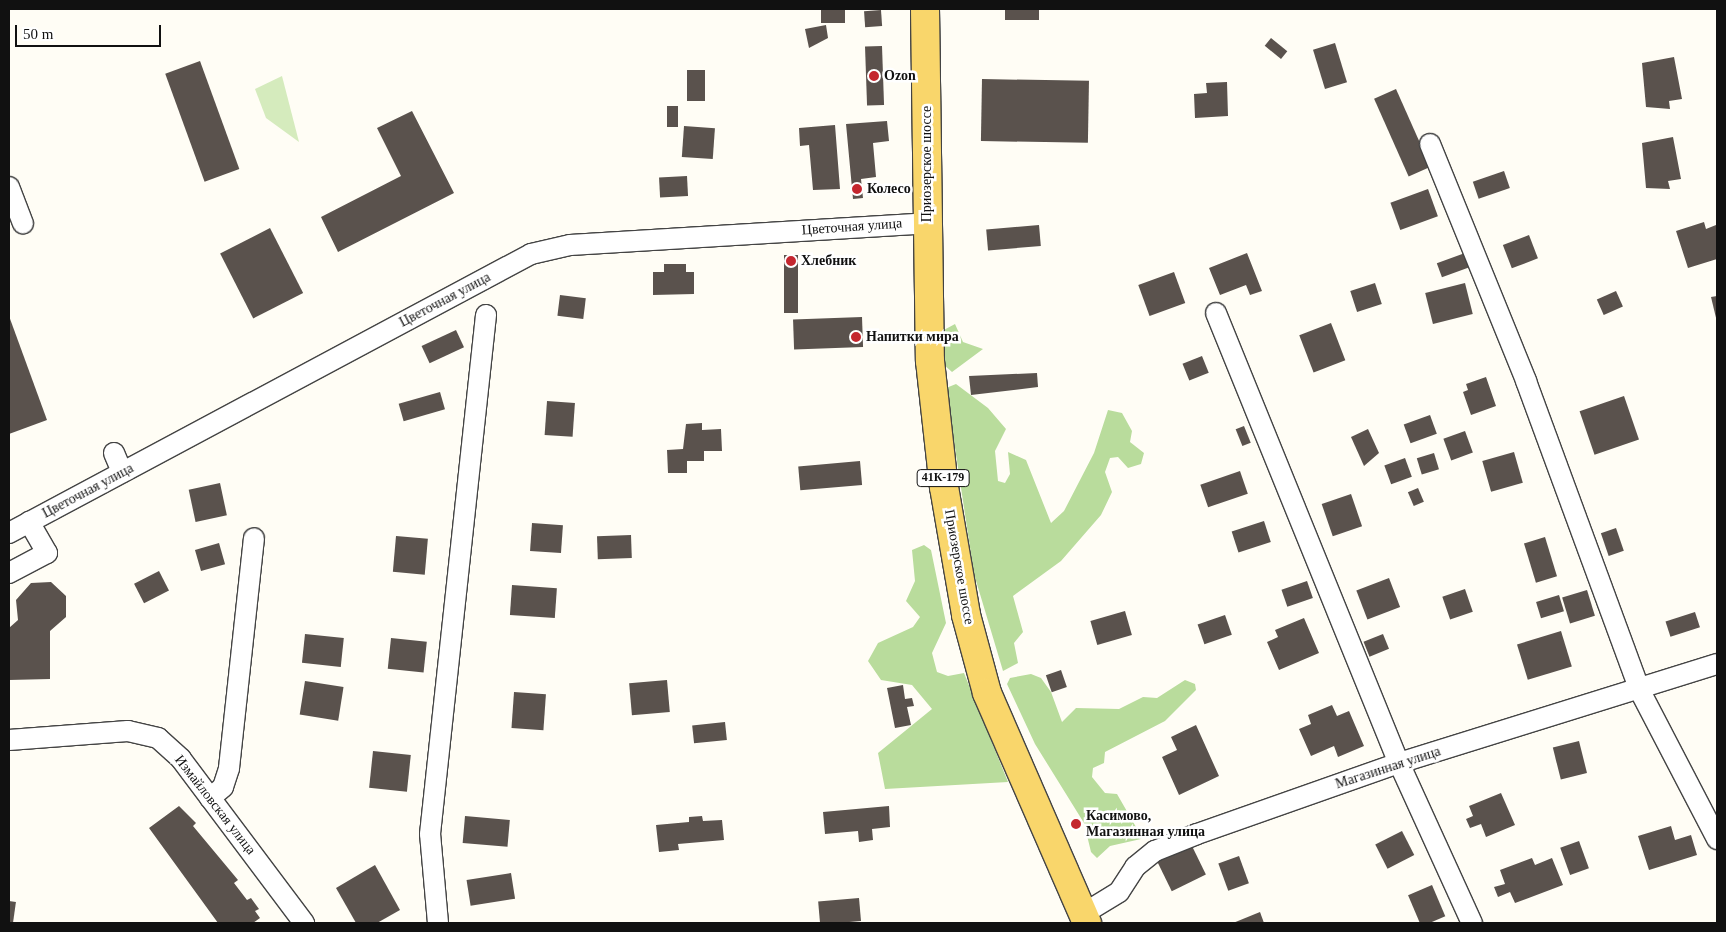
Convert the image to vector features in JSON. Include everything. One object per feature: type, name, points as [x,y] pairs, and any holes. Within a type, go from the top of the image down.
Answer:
[{"type":"main road","name":"Приозерское шоссе","points":[[925,9],[927,222],[934,407],[966,615],[987,693],[1085,919]]},
{"type":"street","points":[[1430,144],[1526,380],[1640,690],[1717,839]]},
{"type":"street","points":[[9,188],[23,223]]},
{"type":"street","name":"Цветочная улица","points":[[9,534],[531,254],[551,247],[927,222]]},
{"type":"street","points":[[1216,314],[1399,762],[1472,923]]},
{"type":"street","points":[[438,923],[430,834],[486,315]]},
{"type":"street","points":[[114,453],[122,472]]},
{"type":"street","points":[[9,573],[47,552],[29,522]]},
{"type":"street","points":[[210,798],[223,787],[229,768],[254,538]]},
{"type":"street","name":"Магазинная улица","points":[[1085,919],[1119,892],[1135,867],[1155,852],[1399,762],[1640,690],[1717,664]]},
{"type":"street","name":"Измайловская улица","points":[[9,740],[128,731],[158,738],[181,759],[300,922]]},
{"type":"green space","points":[[282,76],[299,142],[266,118],[255,89]]},
{"type":"green space","points":[[955,324],[963,342],[983,349],[952,372],[943,364],[942,331]]},
{"type":"green space","points":[[956,384],[988,408],[1006,429],[995,451],[998,481],[1005,483],[1010,474],[1008,452],[1026,460],[1051,523],[1064,511],[1094,453],[1108,410],[1122,413],[1132,431],[1130,442],[1144,453],[1141,464],[1128,468],[1118,457],[1110,458],[1105,472],[1112,492],[1101,515],[1061,561],[1013,596],[1023,632],[1014,643],[1018,663],[1003,671],[974,574],[946,388]]},
{"type":"green space","points":[[924,545],[931,550],[946,623],[932,653],[937,672],[948,676],[964,673],[1008,782],[885,789],[878,753],[932,709],[912,685],[881,680],[868,661],[878,643],[913,627],[920,617],[906,601],[915,581],[912,550]]},
{"type":"green space","points":[[1031,674],[1041,678],[1051,692],[1062,722],[1076,708],[1119,709],[1143,697],[1157,698],[1185,680],[1195,684],[1196,690],[1165,721],[1105,752],[1104,763],[1093,768],[1092,777],[1105,793],[1117,794],[1136,827],[1146,828],[1141,839],[1110,846],[1097,858],[1091,852],[1084,823],[1035,744],[1007,684],[1010,678]]},
{"type":"building","points":[[821,9],[845,9],[845,23],[821,23]]},
{"type":"building","points":[[1005,9],[1039,9],[1039,20],[1005,20]]},
{"type":"building","points":[[881,10],[882,26],[865,27],[864,11]]},
{"type":"building","points":[[826,25],[828,38],[809,48],[805,29]]},
{"type":"building","points":[[1271,38],[1287,51],[1281,59],[1265,46]]},
{"type":"building","points":[[1335,43],[1347,82],[1325,89],[1313,50]]},
{"type":"building","points":[[882,46],[884,105],[867,106],[865,47]]},
{"type":"building","points":[[1674,57],[1682,99],[1669,101],[1670,109],[1646,107],[1642,63]]},
{"type":"building","points":[[200,61],[239,169],[205,182],[165,74]]},
{"type":"building","points":[[687,70],[705,70],[705,101],[687,101]]},
{"type":"building","points":[[982,79],[1089,81],[1088,143],[981,141]]},
{"type":"building","points":[[1227,82],[1228,116],[1195,118],[1194,94],[1207,93],[1206,83]]},
{"type":"building","points":[[1396,89],[1431,167],[1409,176],[1374,99]]},
{"type":"building","points":[[667,106],[678,106],[678,127],[667,127]]},
{"type":"building","points":[[412,111],[454,193],[338,252],[321,217],[401,176],[377,128]]},
{"type":"building","points":[[887,121],[889,141],[873,143],[876,177],[861,179],[863,198],[853,199],[846,124]]},
{"type":"building","points":[[835,125],[840,189],[813,190],[809,145],[800,146],[799,128]]},
{"type":"building","points":[[684,126],[715,128],[713,159],[682,157]]},
{"type":"building","points":[[1673,137],[1681,179],[1668,181],[1670,189],[1646,188],[1642,143]]},
{"type":"building","points":[[1504,171],[1510,188],[1479,199],[1473,182]]},
{"type":"building","points":[[687,176],[688,196],[660,197],[659,177]]},
{"type":"building","points":[[1428,189],[1438,216],[1400,230],[1390,203]]},
{"type":"building","points":[[1704,222],[1706,229],[1716,225],[1717,259],[1688,268],[1676,231]]},
{"type":"building","points":[[1039,225],[1041,246],[988,251],[986,230]]},
{"type":"building","points":[[270,228],[303,293],[253,318],[220,253]]},
{"type":"building","points":[[1529,235],[1538,258],[1512,268],[1503,245]]},
{"type":"building","points":[[1247,253],[1262,291],[1250,295],[1246,285],[1220,295],[1209,268]]},
{"type":"building","points":[[1465,253],[1470,267],[1442,277],[1437,263]]},
{"type":"building","points":[[784,255],[798,255],[798,313],[784,313]]},
{"type":"building","points":[[664,264],[686,264],[686,272],[694,272],[694,294],[653,295],[653,272],[664,272]]},
{"type":"building","points":[[1174,272],[1185,303],[1150,316],[1138,285]]},
{"type":"building","points":[[1375,283],[1382,304],[1357,312],[1350,291]]},
{"type":"building","points":[[1465,283],[1473,314],[1433,324],[1425,293]]},
{"type":"building","points":[[1616,291],[1623,307],[1604,315],[1597,300]]},
{"type":"building","points":[[560,295],[586,298],[583,319],[557,316]]},
{"type":"building","points":[[1717,296],[1717,322],[1711,297]]},
{"type":"building","points":[[9,316],[47,420],[9,434]]},
{"type":"building","points":[[862,317],[863,347],[794,349],[793,319]]},
{"type":"building","points":[[1331,323],[1345,360],[1314,373],[1299,335]]},
{"type":"building","points":[[456,330],[464,347],[430,363],[422,346]]},
{"type":"building","points":[[1202,356],[1209,373],[1189,381],[1183,364]]},
{"type":"building","points":[[1037,373],[1038,387],[971,395],[969,376]]},
{"type":"building","points":[[1486,377],[1496,406],[1471,415],[1463,392],[1468,390],[1466,384]]},
{"type":"building","points":[[440,392],[445,409],[404,421],[399,404]]},
{"type":"building","points":[[1624,396],[1639,439],[1595,455],[1580,411]]},
{"type":"building","points":[[547,401],[575,403],[573,437],[545,435]]},
{"type":"building","points":[[1430,415],[1437,434],[1411,443],[1404,425]]},
{"type":"building","points":[[702,423],[702,430],[721,429],[722,451],[704,451],[704,461],[687,461],[687,473],[668,473],[667,450],[683,449],[686,424]]},
{"type":"building","points":[[1244,426],[1251,443],[1242,446],[1236,429]]},
{"type":"building","points":[[1368,429],[1379,453],[1364,466],[1351,437]]},
{"type":"building","points":[[1465,431],[1473,453],[1451,460],[1443,439]]},
{"type":"building","points":[[1514,452],[1523,483],[1491,492],[1482,461]]},
{"type":"building","points":[[1434,453],[1439,469],[1422,475],[1417,458]]},
{"type":"building","points":[[1405,458],[1412,477],[1391,484],[1384,466]]},
{"type":"building","points":[[860,461],[862,485],[800,490],[798,466]]},
{"type":"building","points":[[1240,471],[1248,494],[1208,507],[1200,485]]},
{"type":"building","points":[[220,483],[227,515],[196,522],[189,490]]},
{"type":"building","points":[[1418,488],[1424,502],[1414,506],[1408,492]]},
{"type":"building","points":[[1351,494],[1362,526],[1333,536],[1322,504]]},
{"type":"building","points":[[1264,521],[1271,542],[1238,552],[1232,532]]},
{"type":"building","points":[[532,523],[563,525],[561,553],[530,551]]},
{"type":"building","points":[[1616,528],[1624,551],[1609,556],[1601,533]]},
{"type":"building","points":[[631,535],[632,558],[598,559],[597,536]]},
{"type":"building","points":[[396,536],[428,539],[425,575],[393,572]]},
{"type":"building","points":[[1545,537],[1557,576],[1536,583],[1524,543]]},
{"type":"building","points":[[219,543],[225,564],[201,571],[195,550]]},
{"type":"building","points":[[159,571],[169,591],[144,603],[134,584]]},
{"type":"building","points":[[1389,578],[1400,607],[1367,619],[1356,591]]},
{"type":"building","points":[[1307,581],[1313,598],[1287,607],[1281,590]]},
{"type":"building","points":[[51,582],[66,596],[66,617],[50,631],[50,679],[9,680],[9,628],[18,620],[16,600],[31,583]]},
{"type":"building","points":[[512,585],[557,588],[555,618],[510,615]]},
{"type":"building","points":[[1465,589],[1473,612],[1450,620],[1442,597]]},
{"type":"building","points":[[1587,590],[1595,616],[1570,623],[1562,598]]},
{"type":"building","points":[[1559,595],[1564,611],[1541,618],[1536,602]]},
{"type":"building","points":[[1125,611],[1132,635],[1097,645],[1090,621]]},
{"type":"building","points":[[1695,612],[1700,627],[1670,637],[1666,622]]},
{"type":"building","points":[[1225,615],[1232,635],[1204,644],[1198,624]]},
{"type":"building","points":[[1304,618],[1319,653],[1279,670],[1267,642],[1278,637],[1275,630]]},
{"type":"building","points":[[1561,631],[1572,666],[1528,680],[1517,644]]},
{"type":"building","points":[[305,634],[344,638],[341,667],[302,663]]},
{"type":"building","points":[[1383,634],[1389,649],[1370,657],[1364,642]]},
{"type":"building","points":[[391,638],[427,642],[424,673],[388,669]]},
{"type":"building","points":[[1061,670],[1067,687],[1052,692],[1046,675]]},
{"type":"building","points":[[667,680],[670,712],[632,715],[629,683]]},
{"type":"building","points":[[305,681],[344,687],[338,721],[300,715]]},
{"type":"building","points":[[903,685],[905,699],[912,698],[914,706],[907,707],[911,725],[895,728],[887,688]]},
{"type":"building","points":[[514,692],[546,694],[543,730],[511,728]]},
{"type":"building","points":[[1332,705],[1337,716],[1349,711],[1364,746],[1338,757],[1334,746],[1311,756],[1299,729],[1311,724],[1308,715]]},
{"type":"building","points":[[725,722],[727,740],[694,743],[692,725]]},
{"type":"building","points":[[1196,725],[1219,776],[1179,795],[1162,757],[1177,750],[1171,737]]},
{"type":"building","points":[[1579,741],[1587,773],[1561,780],[1553,748]]},
{"type":"building","points":[[373,751],[411,755],[407,792],[369,788]]},
{"type":"building","points":[[1501,793],[1515,825],[1486,837],[1481,824],[1470,828],[1466,819],[1473,816],[1469,806]]},
{"type":"building","points":[[179,806],[196,823],[193,826],[238,880],[234,883],[247,900],[251,898],[259,909],[255,911],[260,918],[253,923],[218,923],[149,828]]},
{"type":"building","points":[[889,806],[890,827],[872,829],[873,840],[859,842],[858,831],[825,834],[823,812]]},
{"type":"building","points":[[465,816],[510,820],[507,847],[463,843]]},
{"type":"building","points":[[702,816],[703,821],[722,820],[724,840],[678,844],[679,850],[659,852],[656,825],[689,822],[689,817]]},
{"type":"building","points":[[1671,826],[1675,840],[1691,835],[1697,855],[1649,870],[1638,836]]},
{"type":"building","points":[[1402,831],[1414,855],[1388,869],[1375,845]]},
{"type":"building","points":[[1579,841],[1589,868],[1570,875],[1560,848]]},
{"type":"building","points":[[1191,844],[1206,875],[1172,891],[1157,861]]},
{"type":"building","points":[[1239,856],[1249,883],[1228,891],[1218,864]]},
{"type":"building","points":[[1532,858],[1535,865],[1552,858],[1563,885],[1515,903],[1510,892],[1498,897],[1494,887],[1505,884],[1500,870]]},
{"type":"building","points":[[375,865],[400,910],[377,923],[356,923],[336,888]]},
{"type":"building","points":[[511,873],[515,899],[471,906],[467,880]]},
{"type":"building","points":[[1432,885],[1445,916],[1429,923],[1420,923],[1408,895]]},
{"type":"building","points":[[859,898],[861,921],[820,923],[818,902]]},
{"type":"building","points":[[9,901],[16,902],[13,923],[9,923]]},
{"type":"building","points":[[1260,912],[1264,923],[1233,923]]},
{"type":"place","name":"Ozon","points":[[874,76]]},
{"type":"place","name":"Колесо","points":[[857,189]]},
{"type":"place","name":"Хлебник","points":[[791,261]]},
{"type":"place","name":"Напитки мира","points":[[856,337]]},
{"type":"place","name":"Касимово, Магазинная улица","points":[[1076,824]]}]
